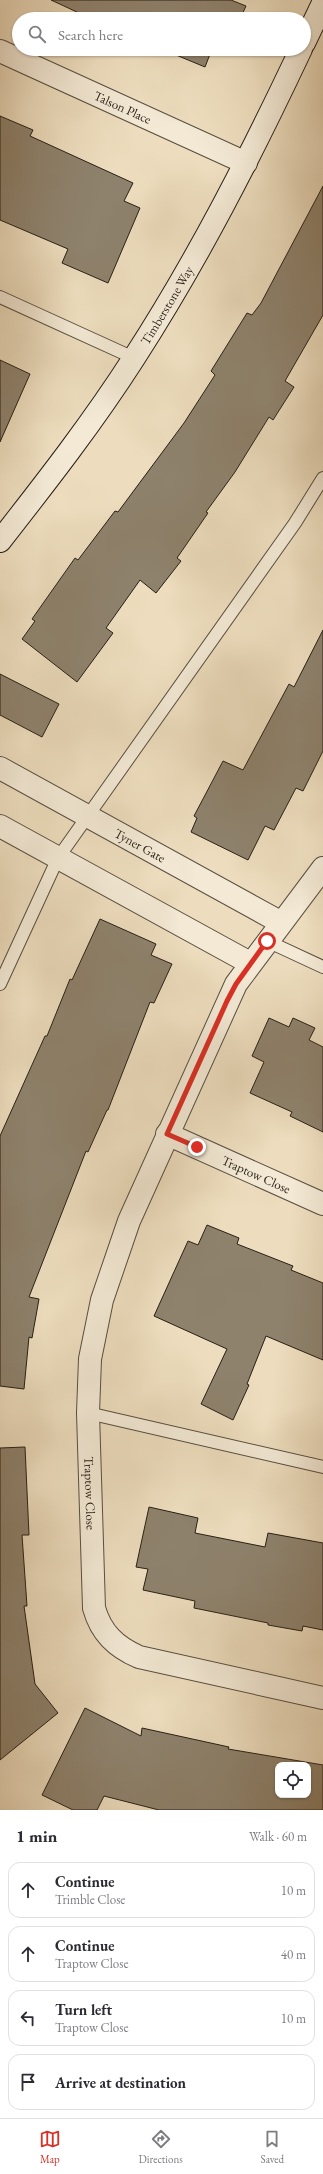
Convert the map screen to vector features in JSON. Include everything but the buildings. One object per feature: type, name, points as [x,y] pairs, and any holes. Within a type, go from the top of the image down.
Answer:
[{"type":"street","points":[[311,28],[323,3]]},
{"type":"street","name":"Talson Place","points":[[0,51],[246,163]]},
{"type":"street","name":"Timberstone Way","points":[[0,541],[63,461],[134,358],[191,262],[246,163],[298,56]]},
{"type":"street","name":"Tyner Gate","points":[[0,768],[280,922]]},
{"type":"street","points":[[0,826],[250,963]]},
{"type":"street","name":"Traptow Close","points":[[323,868],[250,963],[227,1001],[129,1221],[102,1300],[90,1359],[88,1413],[94,1608],[104,1633],[126,1651],[139,1657],[323,1698]]},
{"type":"street","name":"Traptow Close","points":[[167,1134],[323,1204]]},
{"type":"lane","points":[[0,297],[134,358]]},
{"type":"lane","points":[[0,984],[58,858],[86,815],[295,523],[323,478]]},
{"type":"lane","points":[[267,941],[323,967]]},
{"type":"lane","points":[[88,1413],[323,1467]]},
{"type":"route","points":[[197,1147],[167,1134],[227,1001],[250,963],[267,941]]}]
